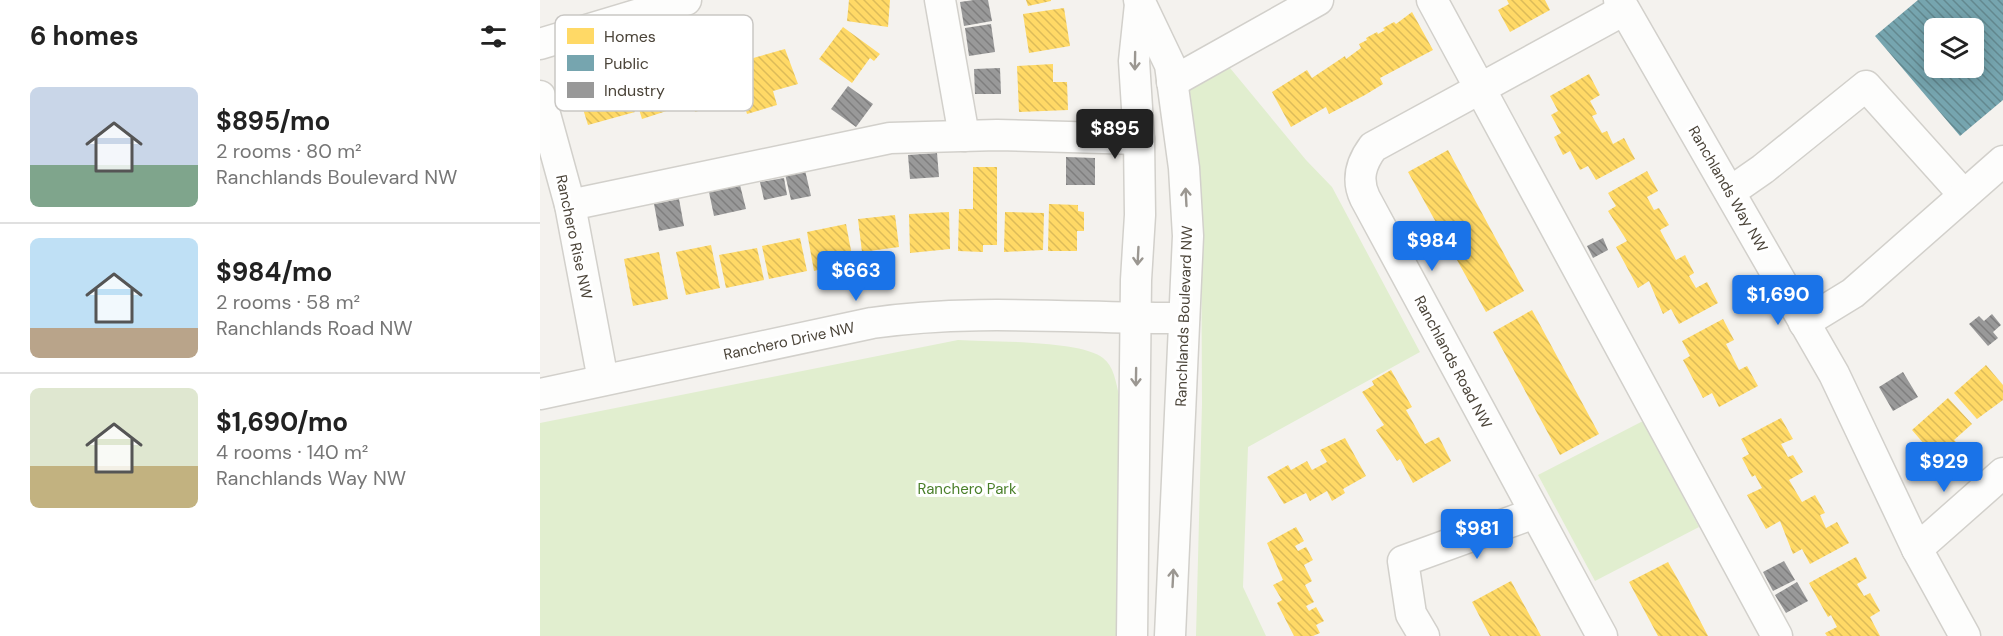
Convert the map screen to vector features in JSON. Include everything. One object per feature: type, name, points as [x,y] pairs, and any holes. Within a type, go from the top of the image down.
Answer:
[{"type":"street","points":[[636,15],[686,0]]},
{"type":"street","points":[[940,0],[964,136]]},
{"type":"street","points":[[1172,82],[1318,0]]},
{"type":"street","points":[[1432,0],[1777,636]]},
{"type":"street","name":"Ranchlands Boulevard NW","points":[[1139,2],[1170,65],[1184,168],[1188,236],[1170,636]]},
{"type":"street","name":"Ranchlands Boulevard NW","points":[[1132,636],[1139,139],[1134,62],[1139,2]]},
{"type":"street","name":"Ranchlands Road NW","points":[[1602,636],[1360,187],[1360,174],[1365,157],[1373,147],[1479,89],[1622,5]]},
{"type":"street","name":"Ranchlands Way NW","points":[[1622,5],[1834,374],[1917,549],[1965,636]]},
{"type":"street","points":[[540,44],[555,39]]},
{"type":"street","points":[[1730,192],[1763,170],[1866,86],[1964,195]]},
{"type":"street","name":"Ranchero Rise NW","points":[[540,96],[570,206],[603,380]]},
{"type":"street","points":[[570,206],[890,138],[964,136],[1139,139]]},
{"type":"street","points":[[1804,323],[1853,293],[2003,161]]},
{"type":"street","name":"Ranchero Drive NW","points":[[540,394],[872,323],[906,318],[955,315],[1184,318]]},
{"type":"street","points":[[1917,549],[2003,473]]},
{"type":"street","points":[[1424,636],[1411,614],[1403,561],[1535,513]]},
{"type":"green space","points":[[1230,68],[1306,160],[1332,187],[1420,352],[1248,447],[1243,587],[1266,636],[1196,636],[1202,404],[1201,180],[1187,79]]},
{"type":"green space","name":"Ranchero Park","points":[[958,340],[1034,343],[1076,348],[1092,352],[1110,365],[1119,395],[1116,636],[540,636],[540,423]]},
{"type":"green space","points":[[1643,421],[1699,527],[1595,581],[1538,475]]},
{"type":"building: Homes","points":[[849,0],[890,0],[888,27],[847,21]]},
{"type":"building: Homes","points":[[1026,0],[1051,0],[1051,1],[1028,6]]},
{"type":"building: Homes","points":[[1507,0],[1545,0],[1550,10],[1510,32],[1498,10],[1509,4]]},
{"type":"building: Homes","points":[[1064,8],[1070,46],[1029,53],[1023,14]]},
{"type":"building: Homes","points":[[1412,12],[1433,50],[1380,78],[1383,84],[1365,95],[1329,114],[1326,107],[1291,127],[1272,92],[1307,70],[1312,78],[1345,56],[1346,59],[1361,48],[1359,44],[1367,40],[1366,38],[1385,30],[1383,28],[1394,22],[1396,24]]},
{"type":"building: Homes","points":[[843,27],[880,54],[874,61],[870,58],[852,83],[819,59]]},
{"type":"building: Homes","points":[[785,49],[798,84],[773,91],[777,105],[747,114],[746,111],[753,111],[753,58]]},
{"type":"building: Homes","points":[[1053,64],[1053,82],[1067,82],[1068,110],[1019,112],[1017,66]]},
{"type":"building: Homes","points":[[1589,74],[1600,95],[1590,101],[1597,114],[1592,116],[1602,133],[1607,131],[1613,144],[1624,138],[1635,159],[1596,180],[1588,166],[1580,170],[1570,151],[1563,155],[1554,137],[1561,133],[1551,115],[1558,111],[1550,96]]},
{"type":"building: Homes","points":[[584,111],[635,112],[588,125]]},
{"type":"building: Homes","points":[[640,111],[667,111],[642,119]]},
{"type":"building: Homes","points":[[1448,150],[1524,291],[1486,312],[1408,172]]},
{"type":"building: Homes","points":[[973,167],[997,167],[997,245],[983,245],[983,252],[958,251],[959,209],[973,209]]},
{"type":"building: Homes","points":[[1647,171],[1658,191],[1647,197],[1654,210],[1659,208],[1669,225],[1660,230],[1676,260],[1685,255],[1694,273],[1689,276],[1696,288],[1707,282],[1718,303],[1679,324],[1671,309],[1663,314],[1649,281],[1638,288],[1616,247],[1627,241],[1608,211],[1616,206],[1608,193]]},
{"type":"building: Homes","points":[[1049,204],[1078,205],[1078,211],[1084,212],[1084,231],[1077,231],[1077,251],[1048,251]]},
{"type":"building: Homes","points":[[949,212],[950,249],[910,253],[909,214]]},
{"type":"building: Homes","points":[[1005,212],[1044,213],[1043,250],[1004,252]]},
{"type":"building: Homes","points":[[895,215],[899,247],[862,252],[858,219]]},
{"type":"building: Homes","points":[[846,224],[853,261],[814,271],[807,232]]},
{"type":"building: Homes","points":[[800,238],[807,271],[769,279],[762,246]]},
{"type":"building: Homes","points":[[711,245],[720,288],[686,295],[676,252]]},
{"type":"building: Homes","points":[[757,248],[764,280],[726,288],[719,255]]},
{"type":"building: Homes","points":[[659,252],[668,299],[633,306],[624,259]]},
{"type":"building: Homes","points":[[1532,310],[1599,434],[1560,455],[1493,332]]},
{"type":"building: Homes","points":[[1723,319],[1734,340],[1726,344],[1739,370],[1747,366],[1758,386],[1719,407],[1712,393],[1703,398],[1683,360],[1690,356],[1682,341]]},
{"type":"building: Homes","points":[[1986,365],[2003,385],[2003,400],[1977,419],[1954,393]]},
{"type":"building: Homes","points":[[1391,370],[1412,407],[1406,410],[1425,444],[1439,437],[1451,461],[1413,483],[1400,459],[1397,461],[1376,430],[1384,425],[1362,392],[1374,385],[1372,381]]},
{"type":"building: Homes","points":[[1948,398],[1972,424],[1954,440],[1957,443],[1938,460],[1912,430]]},
{"type":"building: Homes","points":[[1781,418],[1793,439],[1781,444],[1788,457],[1793,455],[1803,472],[1789,480],[1802,502],[1815,495],[1825,513],[1820,515],[1826,528],[1837,522],[1849,543],[1810,564],[1802,549],[1793,554],[1780,521],[1766,529],[1747,495],[1762,488],[1755,475],[1752,477],[1742,458],[1749,454],[1741,439]]},
{"type":"building: Homes","points":[[1345,438],[1366,476],[1343,489],[1345,493],[1332,501],[1327,491],[1310,501],[1306,493],[1284,504],[1267,477],[1288,465],[1291,470],[1307,461],[1312,470],[1327,462],[1320,450]]},
{"type":"building: Homes","points":[[1296,527],[1304,541],[1295,546],[1298,551],[1306,547],[1313,560],[1304,565],[1312,581],[1305,585],[1314,602],[1306,606],[1309,611],[1316,607],[1324,621],[1316,625],[1320,633],[1313,636],[1294,636],[1277,603],[1282,600],[1273,585],[1283,580],[1267,543]]},
{"type":"building: Homes","points":[[1856,557],[1867,578],[1857,584],[1864,596],[1870,593],[1880,611],[1870,617],[1880,636],[1827,636],[1825,633],[1837,627],[1831,615],[1828,617],[1809,583]]},
{"type":"building: Homes","points":[[1668,562],[1708,636],[1658,636],[1629,582]]},
{"type":"building: Homes","points":[[1511,581],[1541,636],[1490,636],[1472,602]]},
{"type":"building: Public","points":[[1918,0],[2003,0],[2003,100],[1960,136],[1875,36]]},
{"type":"building: Industry","points":[[988,0],[992,21],[964,26],[960,2]]},
{"type":"building: Industry","points":[[991,24],[995,52],[969,56],[965,28]]},
{"type":"building: Industry","points":[[1000,68],[1001,94],[975,94],[974,69]]},
{"type":"building: Industry","points":[[848,86],[873,104],[856,127],[831,109]]},
{"type":"building: Industry","points":[[937,153],[939,177],[910,179],[908,155]]},
{"type":"building: Industry","points":[[1066,157],[1095,158],[1095,185],[1066,185]]},
{"type":"building: Industry","points":[[805,170],[811,196],[791,200],[785,174]]},
{"type":"building: Industry","points":[[784,178],[787,195],[764,200],[760,182]]},
{"type":"building: Industry","points":[[740,185],[746,209],[714,216],[709,192]]},
{"type":"building: Industry","points":[[679,199],[684,226],[659,231],[654,204]]},
{"type":"building: Industry","points":[[1603,238],[1608,250],[1593,258],[1587,246]]},
{"type":"building: Industry","points":[[1992,314],[2001,325],[1993,332],[1998,338],[1988,346],[1969,324],[1979,316],[1984,321]]},
{"type":"building: Industry","points":[[1903,372],[1918,397],[1893,411],[1879,387]]},
{"type":"building: Industry","points":[[1784,561],[1795,580],[1773,591],[1763,572]]},
{"type":"building: Industry","points":[[1797,582],[1808,601],[1786,613],[1775,595]]}]
